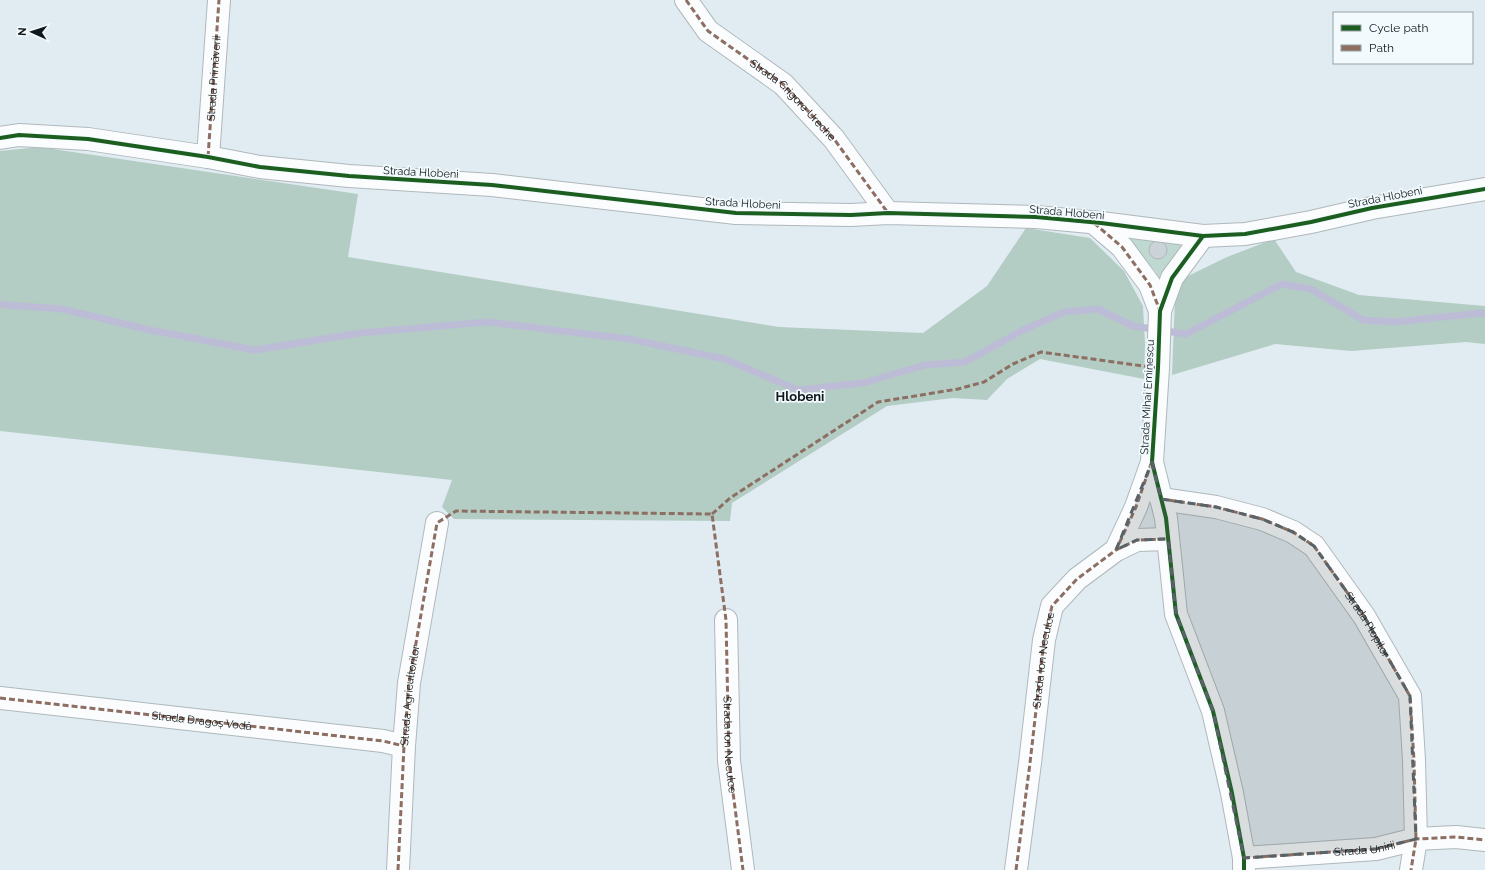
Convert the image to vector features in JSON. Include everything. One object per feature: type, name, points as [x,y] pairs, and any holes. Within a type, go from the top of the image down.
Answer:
[{"type":"street","name":"Strada Primăverii","points":[[208,157],[219,0]]},
{"type":"street","name":"Strada Grigore Ureche","points":[[686,0],[708,31],[783,84],[834,138],[888,213]]},
{"type":"street","name":"Strada Hlobeni","points":[[0,138],[19,135],[88,139],[208,157],[268,168],[349,176],[492,185],[736,213],[851,215],[888,213],[1036,217],[1203,236],[1245,234],[1311,222],[1372,208],[1485,189]]},
{"type":"street","name":"Strada Mihai Eminescu","points":[[1094,223],[1122,247],[1141,272],[1150,285],[1160,312]]},
{"type":"street","name":"Strada Mihai Eminescu","points":[[1203,236],[1172,278],[1160,312],[1152,462],[1166,518],[1176,614],[1213,711],[1232,793],[1244,864]]},
{"type":"street","name":"Strada Ion Neculce","points":[[1016,870],[1043,647],[1052,606],[1077,578],[1116,550],[1136,507],[1152,462]]},
{"type":"street","name":"Strada Plopilor","points":[[1161,498],[1216,507],[1262,519],[1293,532],[1314,546],[1364,616],[1410,696],[1414,760],[1416,839],[1410,870]]},
{"type":"street","name":"Strada Agricultorilor","points":[[398,870],[404,746],[409,683],[437,523]]},
{"type":"street","points":[[1116,550],[1137,540],[1168,539]]},
{"type":"street","name":"Strada Ion Neculce","points":[[726,620],[729,761],[743,870]]},
{"type":"street","name":"Strada Dragoș Vodă","points":[[0,698],[383,741],[404,746]]},
{"type":"street","name":"Strada Unirii","points":[[1244,864],[1376,848],[1416,839],[1456,837],[1485,840]]},
{"type":"highlighted area","points":[[1152,462],[1161,499],[1216,507],[1262,519],[1293,532],[1314,546],[1364,616],[1410,696],[1416,839],[1376,849],[1244,858],[1213,711],[1176,614],[1168,539],[1137,540],[1116,550]]},
{"type":"green space","points":[[39,147],[358,194],[348,257],[779,327],[923,333],[987,286],[1026,228],[1090,238],[1124,271],[1143,306],[1145,344],[1144,379],[1040,359],[1007,379],[987,400],[953,398],[887,406],[732,503],[730,521],[454,519],[442,507],[452,480],[0,431],[0,151]]},
{"type":"green space","points":[[1122,234],[1188,244],[1160,288],[1156,272]]},
{"type":"green space","points":[[1274,239],[1296,272],[1359,295],[1485,306],[1485,344],[1466,342],[1351,351],[1275,344],[1172,375],[1175,299],[1186,277],[1227,257]]},
{"type":"building","points":[[1158,241],[1164,244],[1167,250],[1164,256],[1158,259],[1152,256],[1149,250],[1152,244]]},
{"type":"waterway","points":[[0,304],[62,309],[150,330],[255,350],[360,333],[487,322],[629,339],[725,359],[798,390],[863,383],[925,365],[965,362],[1021,331],[1064,312],[1098,309],[1133,326],[1186,334],[1282,284],[1311,289],[1363,320],[1396,322],[1481,313],[1485,314]]},
{"type":"marked path","points":[[208,157],[219,0]]},
{"type":"marked path","points":[[686,0],[708,31],[783,84],[834,139],[888,213]]},
{"type":"marked path","points":[[1094,223],[1122,247],[1150,285],[1160,311]]},
{"type":"marked path","points":[[712,514],[730,498],[878,402],[958,389],[984,382],[1013,364],[1041,352],[1158,368]]},
{"type":"marked path","points":[[1016,870],[1044,640],[1052,606],[1077,579],[1116,550],[1136,507],[1151,464]]},
{"type":"marked path","points":[[1161,499],[1216,507],[1262,519],[1293,532],[1314,546],[1364,616],[1410,696],[1414,760],[1416,839],[1411,870]]},
{"type":"marked path","points":[[398,870],[404,746],[409,683],[437,523],[456,511],[712,514],[726,620],[729,761],[743,870]]},
{"type":"marked path","points":[[1116,550],[1137,540],[1168,539]]},
{"type":"marked path","points":[[0,698],[383,741],[404,746]]},
{"type":"marked path","points":[[1244,858],[1376,849],[1416,839],[1456,837],[1485,840]]},
{"type":"cycle path","points":[[0,138],[19,135],[88,139],[208,157],[260,167],[349,176],[492,185],[736,213],[851,215],[888,213],[1036,217],[1101,223],[1203,236],[1245,234],[1311,222],[1372,208],[1485,189]]},
{"type":"cycle path","points":[[1203,236],[1172,278],[1160,311],[1152,462],[1166,518],[1176,614],[1213,711],[1232,793],[1244,858],[1244,870]]},
{"type":"district","name":"Hlobeni","points":[[800,396]]}]
